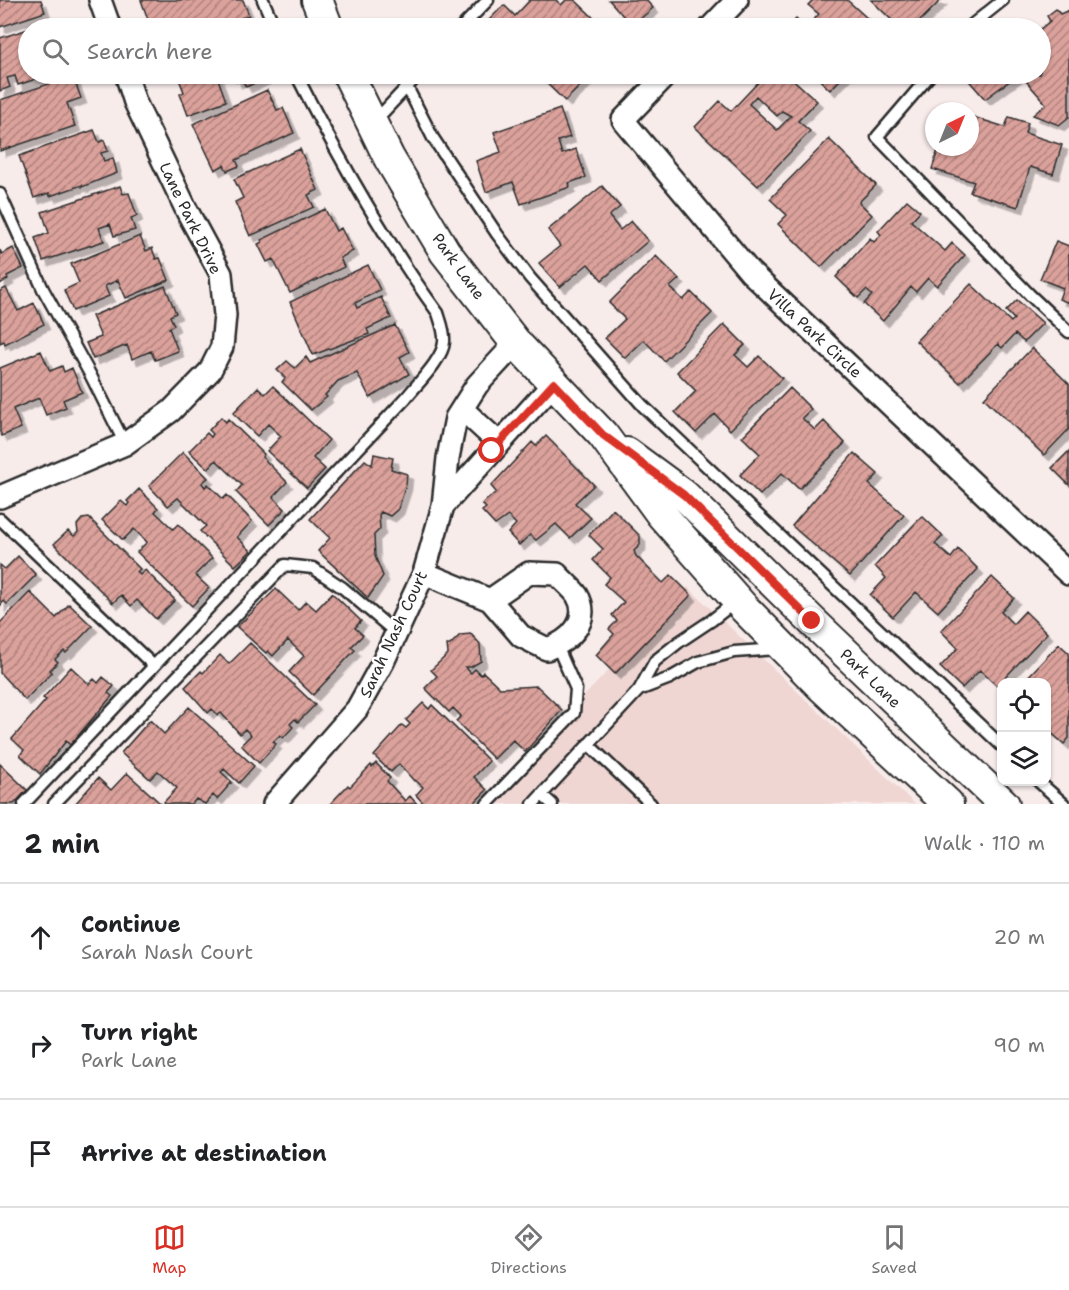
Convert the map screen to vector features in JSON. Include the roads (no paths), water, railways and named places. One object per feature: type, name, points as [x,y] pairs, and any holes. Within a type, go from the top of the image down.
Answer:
[{"type":"street","points":[[100,0],[106,18]]},
{"type":"street","points":[[317,0],[324,18]]},
{"type":"street","points":[[720,18],[737,0]]},
{"type":"street","name":"Lane Park Drive","points":[[0,497],[125,444],[171,411],[210,371],[222,347],[225,315],[221,274],[187,211],[135,102],[129,84]]},
{"type":"street","name":"Park Lane","points":[[353,84],[389,158],[445,252],[516,343],[603,435],[661,514],[738,600],[822,687],[948,804]]},
{"type":"street","name":"Villa Park Circle","points":[[657,84],[623,120],[750,272],[1069,574]]},
{"type":"street","name":"Sarah Nash Court","points":[[274,804],[357,709],[383,662],[423,573],[443,506],[448,458],[456,418],[477,385],[516,343]]},
{"type":"street","name":"Sarah Nash Court","points":[[443,506],[554,383]]},
{"type":"street","points":[[462,409],[499,443]]},
{"type":"street","name":"Park Lane","points":[[603,435],[684,495],[1004,804]]},
{"type":"street","points":[[423,573],[490,600],[521,636],[547,649],[563,644],[576,630],[582,612],[576,595],[557,574],[529,573],[490,600]]},
{"type":"street","points":[[738,600],[748,596],[765,600],[790,623],[812,621]]},
{"type":"lane","points":[[263,0],[271,18]]},
{"type":"lane","points":[[471,18],[488,0]]},
{"type":"lane","points":[[980,18],[1003,0]]},
{"type":"lane","points":[[24,804],[406,398],[441,354],[444,331],[438,313],[373,218],[301,84]]},
{"type":"lane","points":[[372,124],[410,84]]},
{"type":"lane","points":[[922,84],[877,137],[1029,294],[1069,332]]},
{"type":"lane","points":[[407,87],[432,138],[497,234],[530,278],[643,406],[997,741]]},
{"type":"lane","points":[[0,194],[43,289],[125,444]]},
{"type":"lane","points":[[0,519],[154,666]]},
{"type":"lane","points":[[54,804],[285,565],[313,568],[343,588],[396,633]]},
{"type":"lane","points":[[533,804],[639,690],[656,661],[738,600]]},
{"type":"lane","points":[[487,804],[574,713],[576,688],[556,646]]},
{"type":"lane","points":[[639,690],[670,678],[698,662],[734,652],[784,648]]},
{"type":"lane","points":[[588,744],[651,804]]},
{"type":"lane","points":[[1044,786],[1064,804]]},
{"type":"lane","points":[[542,795],[552,804]]}]
